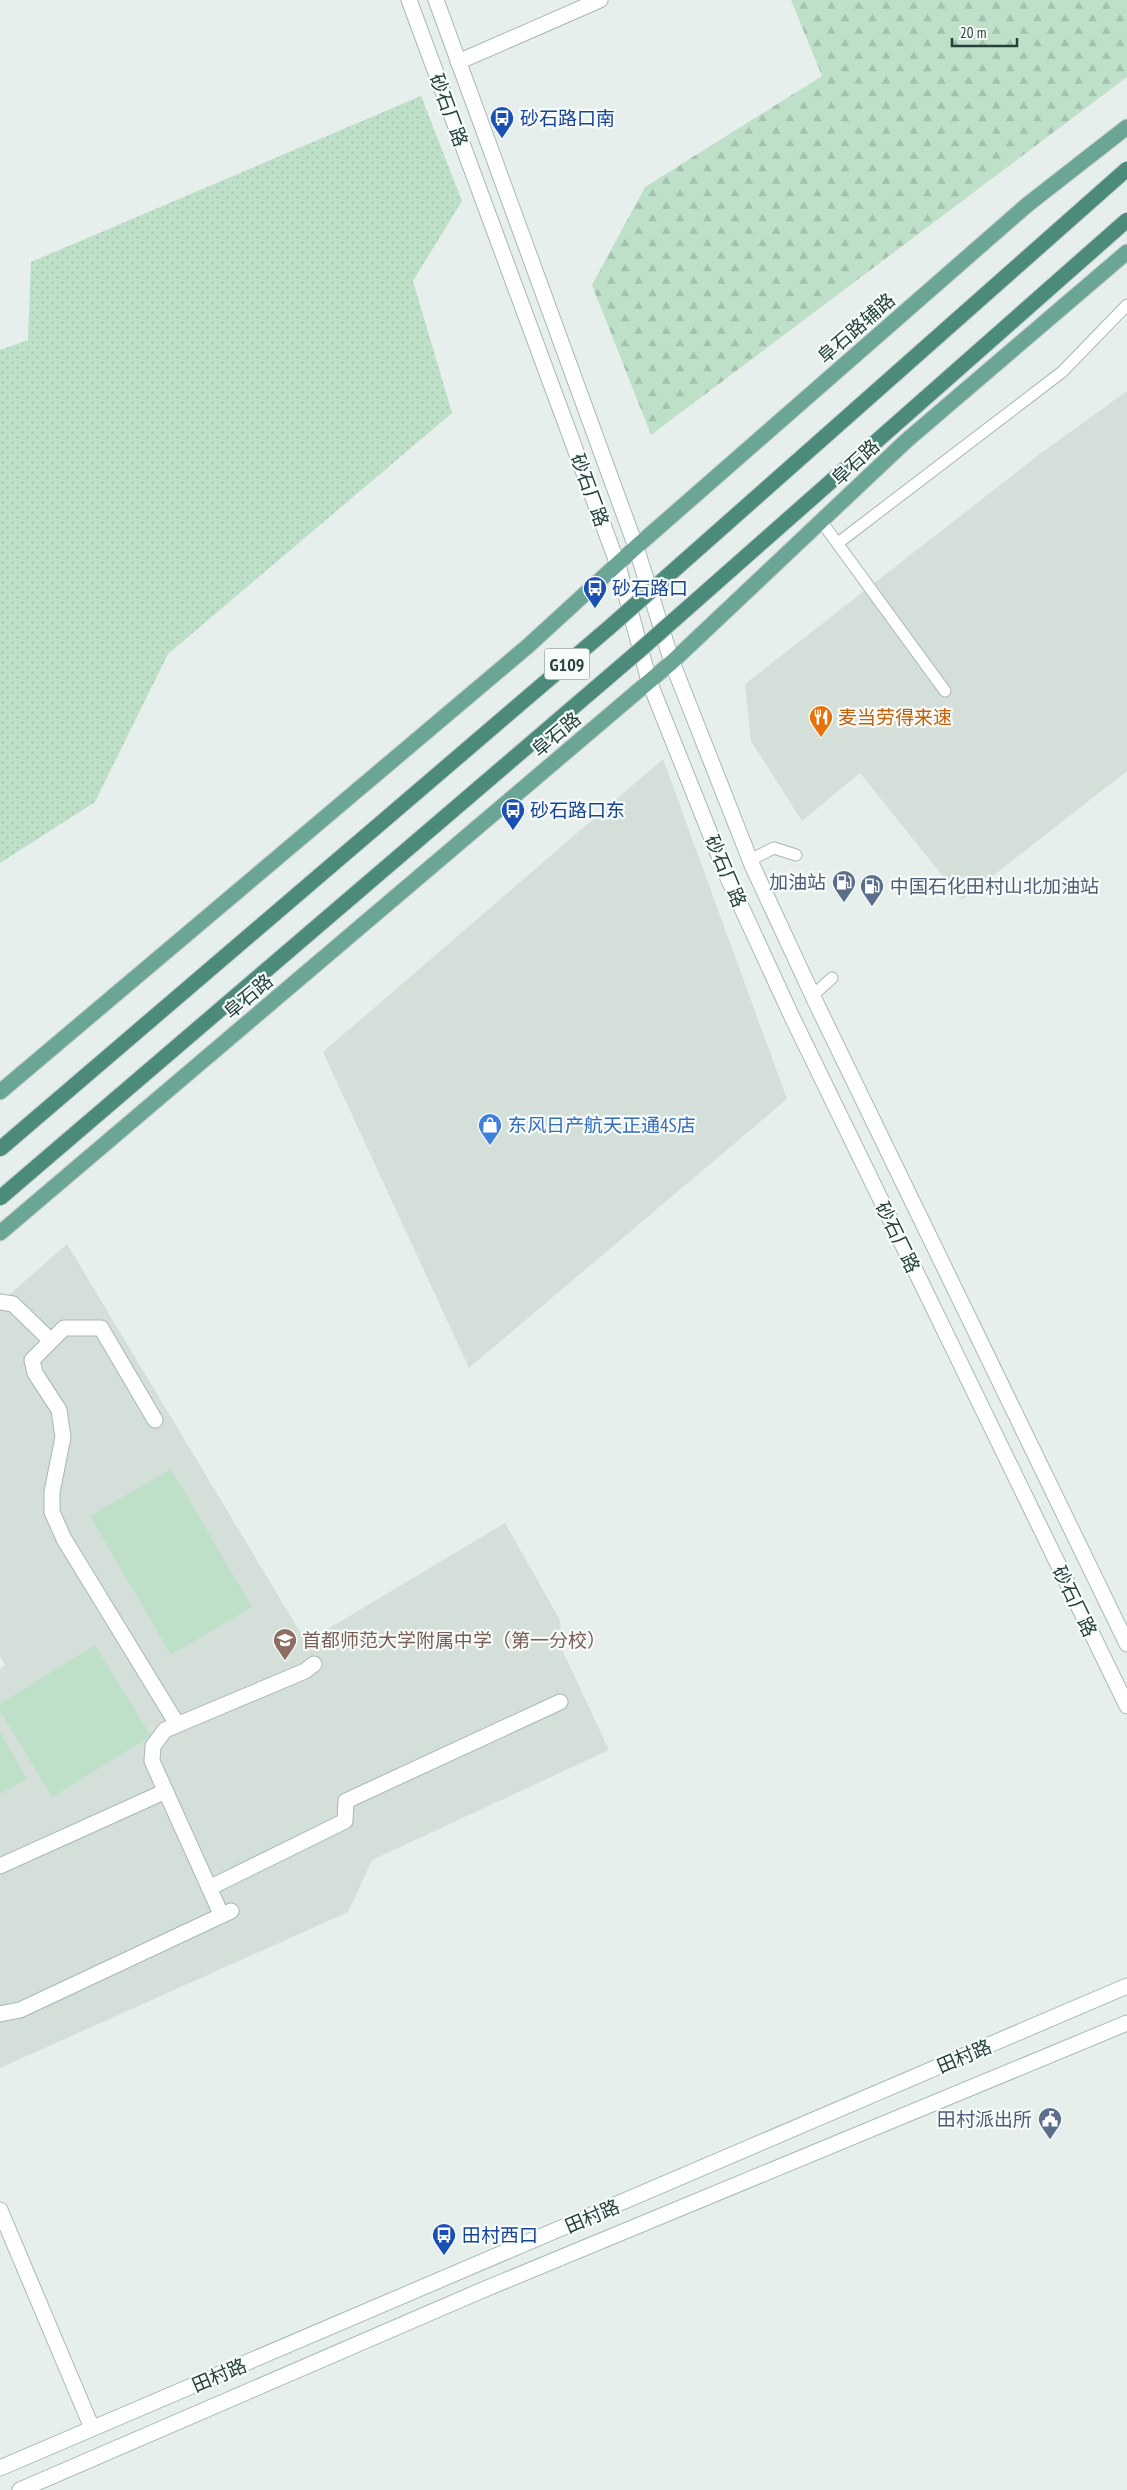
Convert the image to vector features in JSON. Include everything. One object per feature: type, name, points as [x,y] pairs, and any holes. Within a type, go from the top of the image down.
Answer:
[{"type":"highway","name":"阜石路","points":[[0,1149],[611,626],[1127,169]]},
{"type":"highway","name":"阜石路","points":[[0,1198],[640,650],[1127,220]]},
{"type":"main road","name":"阜石路辅路","points":[[618,565],[636,547],[1027,205],[1127,127]]},
{"type":"main road","name":"阜石路","points":[[0,1233],[672,662],[906,441],[1127,252]]},
{"type":"main road","points":[[0,1092],[528,646],[618,565]]},
{"type":"street","name":"砂石厂路","points":[[409,0],[618,565],[649,681],[726,876],[792,1017],[1127,1706]]},
{"type":"street","name":"砂石厂路","points":[[436,0],[636,547],[672,662],[750,860],[812,996],[1127,1644]]},
{"type":"street","points":[[458,62],[600,0]]},
{"type":"street","points":[[0,1302],[13,1304],[51,1341]]},
{"type":"street","points":[[155,1420],[100,1328],[64,1328],[32,1360],[35,1373],[59,1410],[64,1437],[52,1492],[52,1512],[64,1539],[177,1724]]},
{"type":"street","points":[[0,2014],[20,2010],[226,1912],[209,1888],[152,1762],[153,1746],[164,1730],[305,1671],[314,1664]]},
{"type":"street","points":[[209,1888],[345,1821],[346,1801],[560,1702]]},
{"type":"street","points":[[0,1866],[166,1792]]},
{"type":"street","name":"田村路","points":[[0,2468],[1127,1986]]},
{"type":"street","name":"田村路","points":[[20,2490],[478,2292],[1127,2024]]},
{"type":"street","points":[[0,2210],[92,2428]]},
{"type":"lane","points":[[838,542],[1062,372],[1124,312]]},
{"type":"lane","points":[[821,521],[945,691]]},
{"type":"lane","points":[[750,860],[774,848],[796,855]]},
{"type":"lane","points":[[812,996],[832,978]]},
{"type":"shaded area","points":[[1127,391],[1127,771],[962,900],[860,773],[802,821],[751,741],[745,684],[1041,453]]},
{"type":"shaded area","points":[[663,759],[787,1099],[469,1368],[323,1052]]},
{"type":"shaded area","name":"首都师范大学附属中学（第一分校）","points":[[67,1244],[306,1642],[505,1523],[560,1620],[563,1652],[609,1750],[372,1860],[348,1912],[0,2068],[0,1669],[5,1665],[0,1656],[0,1303]]},
{"type":"green space","points":[[791,0],[1127,0],[1127,77],[651,435],[592,285],[645,187],[822,76]]},
{"type":"green space","points":[[421,96],[462,201],[413,281],[452,413],[168,654],[95,802],[0,863],[0,350],[28,340],[31,262]]},
{"type":"green space","points":[[171,1469],[252,1607],[171,1655],[90,1516]]},
{"type":"green space","points":[[95,1645],[151,1736],[52,1797],[0,1711],[0,1704]]},
{"type":"green space","points":[[0,1732],[27,1779],[0,1794]]},
{"type":"place","name":"砂石路口南","points":[[502,139]]},
{"type":"place","name":"砂石路口","points":[[595,609]]},
{"type":"place","name":"麦当劳得来速","points":[[821,738]]},
{"type":"place","name":"砂石路口东","points":[[513,831]]},
{"type":"place","name":"加油站","points":[[844,903]]},
{"type":"place","name":"中国石化田村山北加油站","points":[[872,907]]},
{"type":"place","name":"东风日产航天正通4S店","points":[[490,1146]]},
{"type":"place","name":"首都师范大学附属中学（第一分校）","points":[[285,1661]]},
{"type":"place","name":"田村派出所","points":[[1050,2140]]},
{"type":"place","name":"田村西口","points":[[444,2256]]}]
